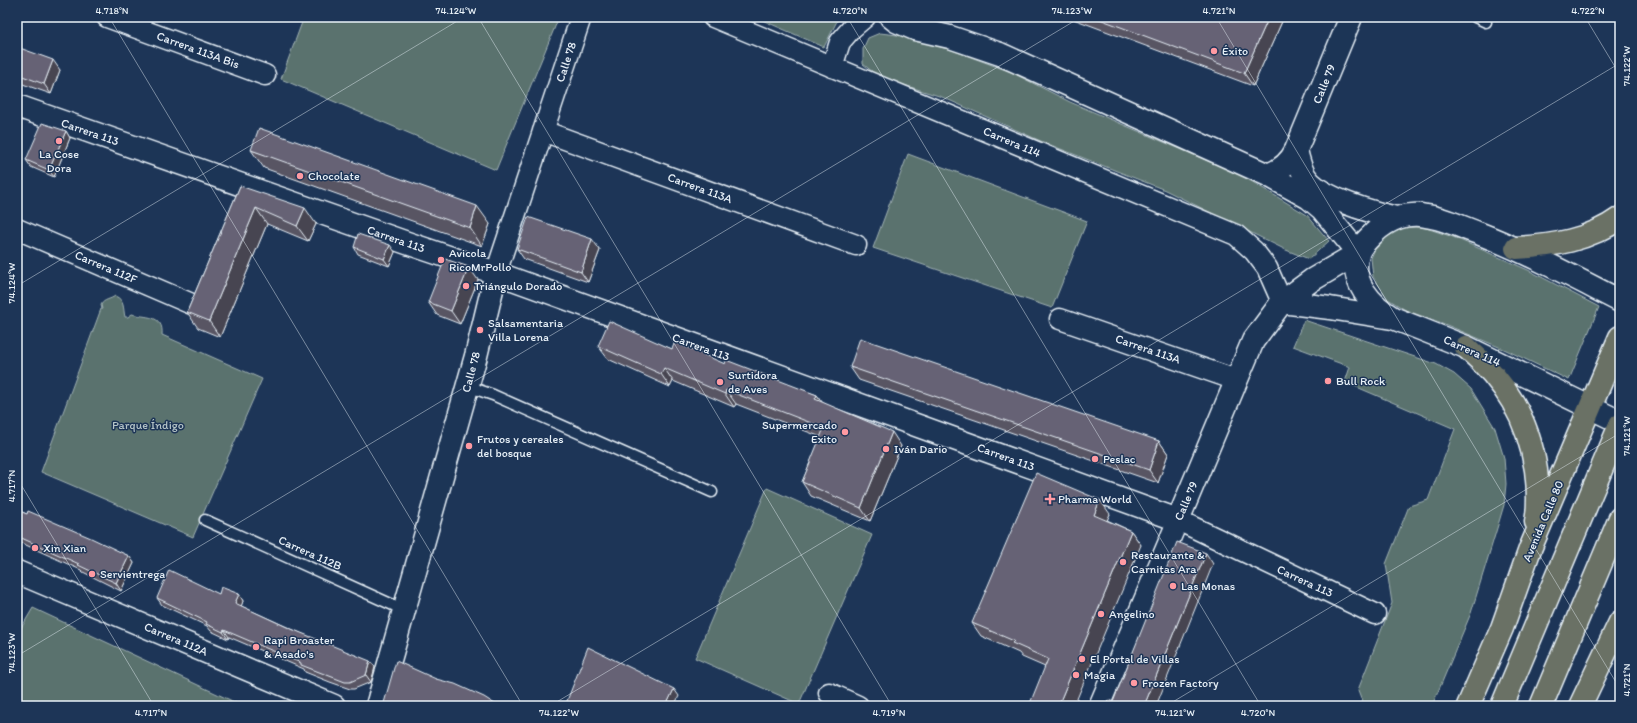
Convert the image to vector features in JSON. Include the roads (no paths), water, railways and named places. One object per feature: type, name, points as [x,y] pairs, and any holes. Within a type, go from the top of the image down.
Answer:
[{"type":"highway","points":[[1516,248],[1537,247],[1579,238],[1599,230],[1620,218]]},
{"type":"highway","name":"Avenida Calle 80","points":[[1468,706],[1502,628],[1530,549],[1620,337]]},
{"type":"highway","points":[[1466,347],[1485,364],[1501,383],[1515,404],[1526,428],[1533,452],[1538,484],[1537,517],[1530,549]]},
{"type":"highway","points":[[1502,706],[1620,425]]},
{"type":"highway","points":[[1541,706],[1620,518]]},
{"type":"highway","points":[[1580,706],[1620,622]]},
{"type":"street","name":"Carrera 113A Bis","points":[[107,17],[265,74]]},
{"type":"street","name":"Calle 78","points":[[377,706],[467,386],[496,272],[581,17]]},
{"type":"street","name":"Carrera 114","points":[[713,17],[1236,235],[1254,251],[1267,268],[1282,302]]},
{"type":"street","points":[[832,67],[840,42],[852,28],[865,17]]},
{"type":"street","points":[[892,17],[896,21],[915,29],[950,36],[1000,54],[1268,175],[1309,198],[1322,209],[1358,253],[1366,241],[1385,223],[1396,218],[1415,215],[1427,216],[1447,221],[1516,248],[1620,301]]},
{"type":"street","points":[[920,17],[925,22],[950,36]]},
{"type":"street","name":"Calle 79","points":[[1268,175],[1278,171],[1292,159],[1351,17]]},
{"type":"street","name":"Carrera 113","points":[[17,106],[407,243],[496,272],[1178,520],[1375,614]]},
{"type":"street","name":"Carrera 113A","points":[[543,131],[856,245]]},
{"type":"street","points":[[1296,150],[1300,166],[1305,177],[1315,187],[1328,195],[1366,210],[1396,218]]},
{"type":"street","name":"Carrera 112F","points":[[17,229],[194,305]]},
{"type":"street","name":"Carrera 114","points":[[1358,253],[1356,270],[1358,279],[1371,301],[1382,312],[1393,318],[1466,347],[1620,422]]},
{"type":"street","name":"Calle 79","points":[[1099,706],[1253,341],[1282,302],[1312,280],[1358,253]]},
{"type":"street","points":[[1282,302],[1393,318]]},
{"type":"street","name":"Carrera 113A","points":[[1060,319],[1236,380]]},
{"type":"street","name":"Carrera 112A","points":[[17,572],[334,706]]},
{"type":"street","points":[[829,693],[858,706]]},
{"type":"lane","points":[[1475,17],[1486,22]]},
{"type":"lane","points":[[467,386],[493,395],[712,492]]},
{"type":"lane","name":"Carrera 112B","points":[[205,520],[404,610]]},
{"type":"place","name":"Éxito","points":[[1214,51]]},
{"type":"place","name":"La Cose Dora","points":[[59,141]]},
{"type":"place","name":"Chocolate","points":[[300,176]]},
{"type":"place","name":"Avicola RicoMrPollo","points":[[441,260]]},
{"type":"place","name":"Triángulo Dorado","points":[[466,286]]},
{"type":"place","name":"Salsamentaria Villa Lorena","points":[[480,330]]},
{"type":"place","name":"Bull Rock","points":[[1328,381]]},
{"type":"place","name":"Surtidora de Aves","points":[[720,382]]},
{"type":"place","name":"Supermercado Exito","points":[[845,432]]},
{"type":"place","name":"Frutos y cereales del bosque","points":[[469,446]]},
{"type":"place","name":"Iván Dario","points":[[886,449]]},
{"type":"place","name":"Peslac","points":[[1095,459]]},
{"type":"place","name":"Pharma World","points":[[1050,499]]},
{"type":"place","name":"Xin Xian","points":[[35,548]]},
{"type":"place","name":"Restaurante & Carnitas Ara","points":[[1123,562]]},
{"type":"place","name":"Servientrega","points":[[92,574]]},
{"type":"place","name":"Las Monas","points":[[1173,586]]},
{"type":"place","name":"Angelino","points":[[1101,614]]},
{"type":"place","name":"Rapi Broaster & Asado's","points":[[256,647]]},
{"type":"place","name":"El Portal de Villas","points":[[1082,659]]},
{"type":"place","name":"Magia","points":[[1076,675]]},
{"type":"place","name":"Frozen Factory","points":[[1134,683]]},
{"type":"park label","name":"Parque Índigo","points":[[148,425]]}]
